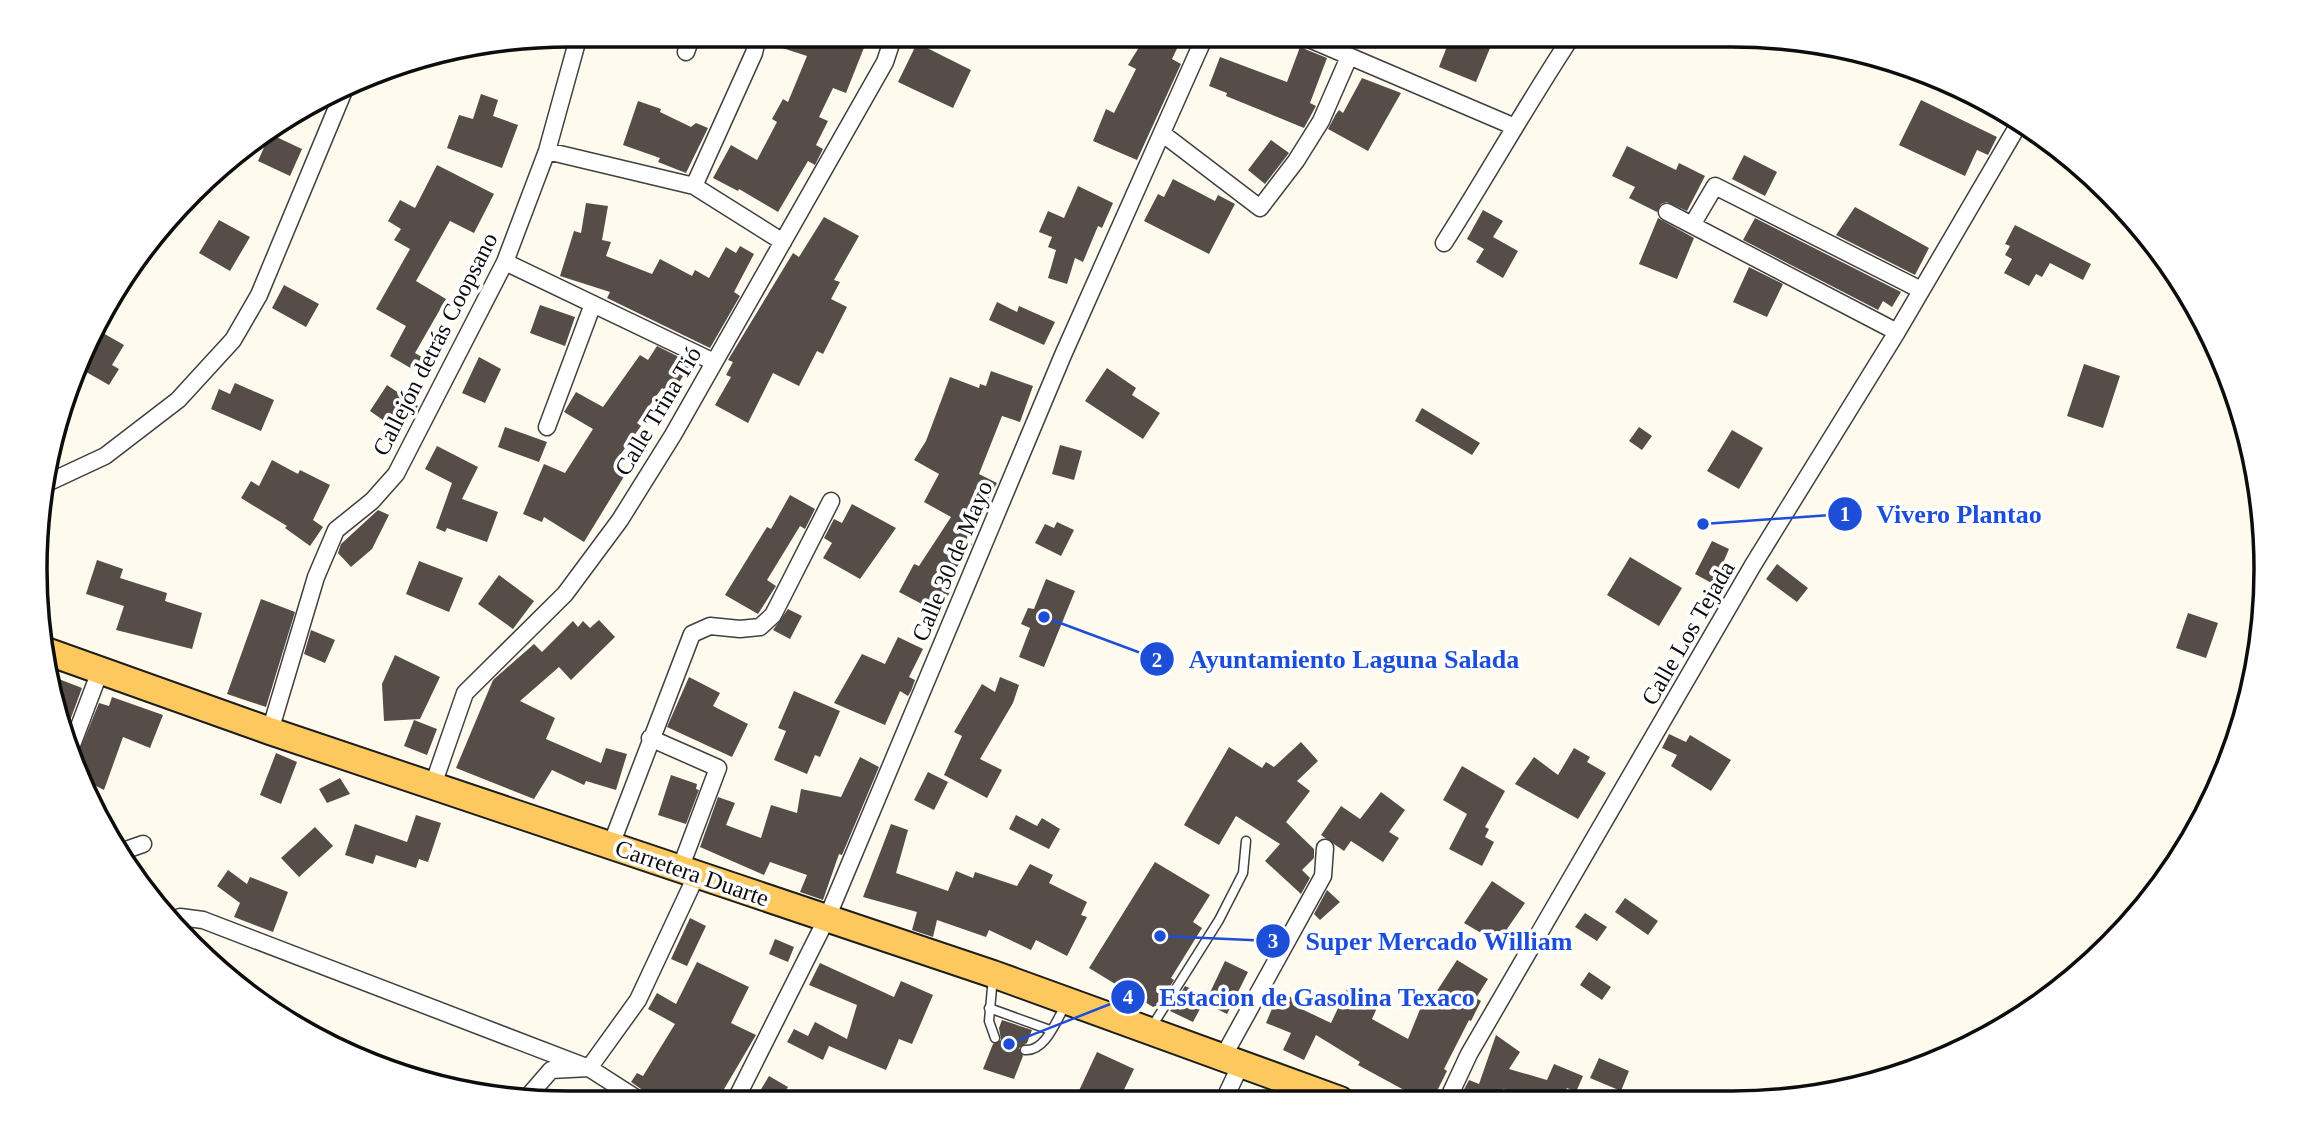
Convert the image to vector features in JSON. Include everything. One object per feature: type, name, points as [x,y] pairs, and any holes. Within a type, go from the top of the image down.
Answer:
[{"type":"main road","name":"Carretera Duarte","points":[[55,654],[270,731],[993,974],[1316,1091]]},
{"type":"street","name":"Callejón detrás Coopsano","points":[[270,731],[316,577],[336,530],[372,501],[396,474],[505,262],[547,151],[576,47]]},
{"type":"street","points":[[685,52],[687,47]]},
{"type":"street","points":[[694,186],[755,47]]},
{"type":"street","name":"Calle Trina Tió","points":[[433,785],[465,694],[565,594],[620,520],[783,242],[885,62],[890,47]]},
{"type":"street","name":"Calle 30 de Mayo","points":[[740,1091],[827,918],[1063,355],[1200,47]]},
{"type":"street","points":[[1327,47],[1515,127]]},
{"type":"street","points":[[1444,243],[1527,104],[1565,47]]},
{"type":"street","points":[[1163,134],[1260,208],[1296,161],[1321,121],[1349,57]]},
{"type":"street","points":[[55,479],[105,456],[178,400],[233,340],[258,295],[340,100]]},
{"type":"street","name":"Calle Los Tejada","points":[[1452,1091],[1469,1054],[1753,565],[1897,331],[2015,131]]},
{"type":"street","points":[[547,151],[694,186],[783,242]]},
{"type":"street","points":[[1692,225],[1715,186],[1921,290]]},
{"type":"street","points":[[1667,212],[1897,331]]},
{"type":"street","points":[[505,262],[714,362]]},
{"type":"street","points":[[547,427],[593,304]]},
{"type":"street","points":[[611,845],[692,634],[710,626],[740,629],[761,627],[773,615],[831,501]]},
{"type":"street","points":[[75,737],[100,671]]},
{"type":"street","points":[[589,1068],[638,1000],[688,871],[718,768],[650,738]]},
{"type":"street","points":[[129,849],[143,844]]},
{"type":"street","points":[[1226,1091],[1232,1060],[1323,876],[1325,848]]},
{"type":"street","points":[[181,917],[203,920],[589,1068],[625,1091]]},
{"type":"street","points":[[533,1090],[551,1070],[589,1068]]},
{"type":"lane","points":[[1149,1031],[1219,920],[1243,873],[1246,841]]},
{"type":"lane","points":[[993,974],[989,1030],[995,1038]]},
{"type":"lane","points":[[1025,1050],[1032,1051],[1041,1045],[1069,1001]]},
{"type":"lane","points":[[989,1008],[1050,1030]]},
{"type":"building","points":[[779,47],[864,47],[846,93],[833,88],[819,117],[828,121],[816,145],[823,149],[815,165],[808,161],[778,212],[739,189],[738,191],[713,178],[731,145],[757,160],[777,122],[772,119],[783,99],[788,102],[807,56]]},
{"type":"building","points":[[915,47],[925,47],[971,70],[953,108],[898,82]]},
{"type":"building","points":[[1139,47],[1178,47],[1172,59],[1181,64],[1137,160],[1093,141],[1106,109],[1114,113],[1136,69],[1128,65]]},
{"type":"building","points":[[1300,47],[1327,58],[1310,103],[1316,106],[1304,128],[1226,96],[1227,93],[1209,86],[1220,57],[1287,82]]},
{"type":"building","points":[[1447,47],[1490,48],[1476,82],[1439,67]]},
{"type":"building","points":[[1362,78],[1401,93],[1368,151],[1328,129],[1339,110],[1343,113]]},
{"type":"building","points":[[481,94],[498,100],[493,116],[518,125],[502,168],[447,148],[459,115],[473,119]]},
{"type":"building","points":[[1921,100],[1997,137],[1988,155],[1977,150],[1965,176],[1899,145]]},
{"type":"building","points":[[638,101],[661,109],[660,112],[691,127],[696,123],[708,128],[686,173],[658,162],[660,158],[623,145]]},
{"type":"building","points":[[276,137],[302,149],[290,176],[258,161],[265,145]]},
{"type":"building","points":[[1271,140],[1289,153],[1265,184],[1248,170]]},
{"type":"building","points":[[1627,146],[1676,170],[1679,163],[1705,176],[1687,211],[1667,202],[1661,204],[1657,212],[1629,198],[1635,187],[1612,176]]},
{"type":"building","points":[[1744,155],[1777,172],[1765,196],[1732,179]]},
{"type":"building","points":[[437,165],[494,194],[474,233],[450,221],[416,281],[446,299],[415,353],[427,360],[419,373],[390,356],[406,326],[376,309],[410,249],[394,240],[401,229],[388,221],[400,200],[415,208]]},
{"type":"building","points":[[1173,179],[1215,201],[1218,195],[1235,204],[1209,254],[1144,221],[1158,194],[1164,197]]},
{"type":"building","points":[[1078,186],[1113,203],[1102,228],[1098,226],[1083,262],[1075,258],[1067,284],[1048,278],[1056,250],[1048,247],[1052,237],[1039,232],[1048,211],[1064,218]]},
{"type":"building","points":[[586,203],[608,206],[602,240],[611,242],[606,256],[652,274],[660,259],[692,276],[695,270],[709,278],[726,247],[736,253],[740,246],[754,254],[734,292],[740,296],[710,348],[607,298],[610,292],[560,276],[574,231],[581,233]]},
{"type":"building","points":[[1855,207],[1929,248],[1915,275],[1836,235]]},
{"type":"building","points":[[1483,210],[1503,221],[1493,237],[1518,251],[1503,278],[1476,262],[1484,249],[1467,239]]},
{"type":"building","points":[[824,217],[859,236],[834,280],[840,282],[831,299],[847,307],[823,354],[817,351],[799,386],[773,373],[748,423],[715,405],[731,377],[726,375],[733,362],[728,360],[793,253],[799,257]]},
{"type":"building","points":[[1658,218],[1694,238],[1677,279],[1639,264]]},
{"type":"building","points":[[1755,218],[1901,292],[1892,307],[1883,301],[1878,310],[1743,240]]},
{"type":"building","points":[[219,220],[250,237],[230,271],[199,253]]},
{"type":"building","points":[[2015,225],[2091,264],[2083,280],[2050,263],[2042,277],[2036,274],[2029,286],[2004,273],[2012,259],[2005,255],[2010,246],[2005,244]]},
{"type":"building","points":[[1749,267],[1783,284],[1767,317],[1733,302]]},
{"type":"building","points":[[284,285],[319,304],[306,327],[272,308]]},
{"type":"building","points":[[997,302],[1017,312],[1019,306],[1055,322],[1044,345],[989,320]]},
{"type":"building","points":[[540,305],[575,317],[565,346],[530,333]]},
{"type":"building","points":[[104,333],[124,345],[112,365],[119,369],[109,385],[86,372]]},
{"type":"building","points":[[657,346],[691,363],[672,394],[662,388],[637,423],[641,426],[615,462],[628,470],[584,542],[544,517],[542,522],[523,514],[544,464],[565,473],[593,429],[564,412],[576,392],[603,407],[640,355],[648,360]]},
{"type":"building","points":[[479,357],[501,369],[485,403],[462,393]]},
{"type":"building","points":[[2084,364],[2120,376],[2103,428],[2067,416]]},
{"type":"building","points":[[1107,368],[1136,388],[1132,395],[1160,413],[1143,439],[1085,401]]},
{"type":"building","points":[[991,371],[1033,386],[1020,422],[1002,416],[979,474],[997,483],[966,540],[972,544],[948,581],[954,584],[939,613],[899,592],[914,564],[919,566],[951,517],[924,502],[939,474],[914,460],[926,441],[950,377],[979,388],[980,384],[986,386]]},
{"type":"building","points":[[235,383],[274,400],[261,431],[211,409],[219,389],[230,394]]},
{"type":"building","points":[[387,385],[418,406],[400,432],[370,411]]},
{"type":"building","points":[[1422,408],[1480,443],[1472,455],[1415,421]]},
{"type":"building","points":[[505,427],[547,442],[539,462],[498,447]]},
{"type":"building","points":[[1639,427],[1652,436],[1642,450],[1629,441]]},
{"type":"building","points":[[1732,430],[1763,448],[1739,489],[1707,471]]},
{"type":"building","points":[[1060,445],[1082,451],[1074,480],[1052,474]]},
{"type":"building","points":[[437,446],[478,467],[462,499],[498,512],[487,542],[447,528],[445,532],[436,528],[452,483],[425,469]]},
{"type":"building","points":[[272,460],[298,474],[300,470],[330,485],[313,520],[323,527],[310,546],[285,528],[287,526],[241,498],[251,481],[259,486]]},
{"type":"building","points":[[790,495],[815,509],[805,529],[800,526],[767,580],[776,586],[758,614],[725,595],[767,527],[771,529]]},
{"type":"building","points":[[852,504],[896,528],[860,579],[823,558],[832,543],[824,538],[834,519],[842,523]]},
{"type":"building","points":[[378,510],[389,515],[372,549],[351,567],[338,553],[341,544]]},
{"type":"building","points":[[1057,522],[1074,530],[1061,556],[1035,543],[1045,524],[1054,528]]},
{"type":"building","points":[[1712,541],[1729,549],[1723,563],[1728,566],[1717,586],[1695,574]]},
{"type":"building","points":[[1630,557],[1682,588],[1659,626],[1607,595]]},
{"type":"building","points":[[97,560],[123,569],[120,578],[167,593],[165,601],[202,613],[192,649],[116,630],[124,606],[86,594]]},
{"type":"building","points":[[419,561],[463,578],[449,612],[406,594]]},
{"type":"building","points":[[1777,564],[1808,588],[1797,602],[1766,579]]},
{"type":"building","points":[[499,575],[534,601],[513,629],[478,604]]},
{"type":"building","points":[[1046,579],[1075,591],[1044,667],[1019,657],[1030,628],[1021,624],[1028,608],[1034,609]]},
{"type":"building","points":[[261,599],[295,612],[266,707],[227,694]]},
{"type":"building","points":[[788,609],[802,616],[790,639],[773,630]]},
{"type":"building","points":[[2188,613],[2218,623],[2206,658],[2176,648]]},
{"type":"building","points":[[599,620],[615,637],[571,680],[559,667],[520,701],[555,718],[546,739],[601,763],[606,748],[627,754],[616,790],[586,781],[584,785],[552,770],[534,799],[456,768],[493,680],[534,644],[542,652],[573,621],[578,627],[583,621],[590,628]]},
{"type":"building","points":[[311,630],[335,640],[325,663],[304,654]]},
{"type":"building","points":[[898,637],[923,649],[909,677],[915,680],[911,691],[908,696],[900,691],[885,725],[834,703],[862,654],[885,664]]},
{"type":"building","points":[[395,655],[440,677],[420,719],[384,721],[382,684]]},
{"type":"building","points":[[689,677],[720,693],[713,706],[748,724],[732,757],[667,727]]},
{"type":"building","points":[[1000,677],[1019,685],[1013,703],[980,759],[1002,770],[987,798],[944,775],[962,736],[954,732],[982,684],[995,692]]},
{"type":"building","points":[[59,679],[82,688],[70,721]]},
{"type":"building","points":[[794,691],[840,711],[820,757],[815,755],[807,774],[774,760],[786,731],[778,728]]},
{"type":"building","points":[[112,697],[163,715],[150,748],[123,737],[104,790],[94,785],[80,750],[99,703],[109,706]]},
{"type":"building","points":[[414,720],[437,729],[427,755],[404,746]]},
{"type":"building","points":[[1669,734],[1686,742],[1690,735],[1731,760],[1711,791],[1671,766],[1677,755],[1662,748]]},
{"type":"building","points":[[1301,742],[1318,761],[1297,781],[1310,791],[1286,822],[1314,849],[1314,858],[1302,870],[1310,878],[1301,894],[1265,861],[1280,844],[1236,816],[1219,845],[1184,825],[1229,747],[1262,768],[1266,762],[1274,767]]},
{"type":"building","points":[[1574,748],[1590,757],[1587,762],[1606,773],[1578,819],[1515,784],[1534,757],[1558,775]]},
{"type":"building","points":[[276,753],[297,762],[281,804],[260,795]]},
{"type":"building","points":[[860,757],[879,767],[842,855],[839,854],[823,900],[800,892],[807,875],[770,862],[764,875],[700,847],[718,797],[735,803],[726,825],[761,838],[771,805],[797,813],[801,789],[841,797]]},
{"type":"building","points":[[1462,766],[1505,791],[1485,827],[1489,829],[1485,837],[1494,842],[1482,866],[1449,849],[1467,814],[1443,800]]},
{"type":"building","points":[[928,772],[948,782],[934,810],[914,800]]},
{"type":"building","points":[[671,775],[697,784],[696,789],[699,790],[686,824],[658,815]]},
{"type":"building","points":[[340,778],[350,794],[327,803],[319,789]]},
{"type":"building","points":[[1381,792],[1405,810],[1389,832],[1399,838],[1383,862],[1351,841],[1344,851],[1321,835],[1341,806],[1360,819]]},
{"type":"building","points":[[416,815],[441,823],[428,862],[419,859],[416,868],[376,855],[373,864],[345,855],[355,824],[407,842]]},
{"type":"building","points":[[1016,815],[1037,826],[1042,818],[1060,829],[1049,849],[1009,829]]},
{"type":"building","points":[[891,824],[908,830],[896,873],[948,891],[956,871],[973,878],[975,872],[1017,886],[1030,864],[1053,875],[1049,883],[1087,902],[1081,915],[1087,917],[1067,956],[1036,940],[1031,950],[989,930],[986,937],[937,920],[933,937],[912,930],[917,912],[863,897]]},
{"type":"building","points":[[315,827],[333,846],[299,877],[281,858]]},
{"type":"building","points":[[1155,862],[1210,895],[1193,922],[1202,928],[1171,978],[1174,980],[1158,1005],[1153,1007],[1089,968]]},
{"type":"building","points":[[228,870],[247,884],[250,877],[288,892],[273,932],[234,917],[240,903],[217,886]]},
{"type":"building","points":[[1492,881],[1525,903],[1507,929],[1521,937],[1512,951],[1464,923]]},
{"type":"building","points":[[1327,890],[1340,902],[1320,920],[1314,914]]},
{"type":"building","points":[[1625,898],[1658,921],[1648,935],[1615,912]]},
{"type":"building","points":[[1585,913],[1607,927],[1597,941],[1575,927]]},
{"type":"building","points":[[690,918],[706,926],[687,966],[671,959]]},
{"type":"building","points":[[775,939],[794,947],[788,962],[769,954]]},
{"type":"building","points":[[1457,960],[1488,979],[1476,998],[1481,1001],[1444,1069],[1447,1071],[1437,1091],[1404,1090],[1358,1065],[1360,1062],[1316,1035],[1304,1060],[1283,1050],[1291,1033],[1266,1023],[1279,992],[1295,999],[1293,1005],[1331,1023],[1348,987],[1380,1001],[1372,1019],[1408,1039],[1425,997],[1431,1000]]},
{"type":"building","points":[[1225,961],[1248,972],[1227,1014],[1205,1003]]},
{"type":"building","points":[[697,962],[749,987],[731,1023],[756,1035],[723,1091],[644,1091],[631,1082],[637,1073],[643,1076],[675,1024],[648,1009],[657,993],[676,1004]]},
{"type":"building","points":[[820,963],[894,997],[901,981],[933,995],[912,1044],[899,1039],[886,1070],[829,1046],[823,1060],[787,1042],[794,1029],[808,1036],[815,1022],[847,1039],[857,1005],[809,985]]},
{"type":"building","points":[[1589,972],[1611,987],[1602,1000],[1580,985]]},
{"type":"building","points":[[1185,986],[1207,996],[1193,1022],[1170,1011]]},
{"type":"building","points":[[1002,1020],[1032,1030],[1027,1043],[1019,1048],[1023,1056],[1014,1079],[983,1069],[993,1044],[1001,1040],[999,1028]]},
{"type":"building","points":[[1496,1035],[1520,1052],[1509,1069],[1547,1080],[1554,1064],[1583,1076],[1576,1091],[1567,1088],[1566,1091],[1463,1091],[1469,1080],[1479,1084]]},
{"type":"building","points":[[1097,1052],[1134,1069],[1123,1091],[1079,1091]]},
{"type":"building","points":[[1599,1058],[1629,1071],[1621,1091],[1590,1078]]},
{"type":"building","points":[[769,1076],[788,1087],[786,1091],[760,1091]]},
{"type":"place","name":"Vivero Plantao","points":[[1703,524]]},
{"type":"place","name":"Ayuntamiento Laguna Salada","points":[[1044,617]]},
{"type":"place","name":"Super Mercado William","points":[[1160,936]]},
{"type":"place","name":"Estacion de Gasolina Texaco","points":[[1009,1044]]}]
